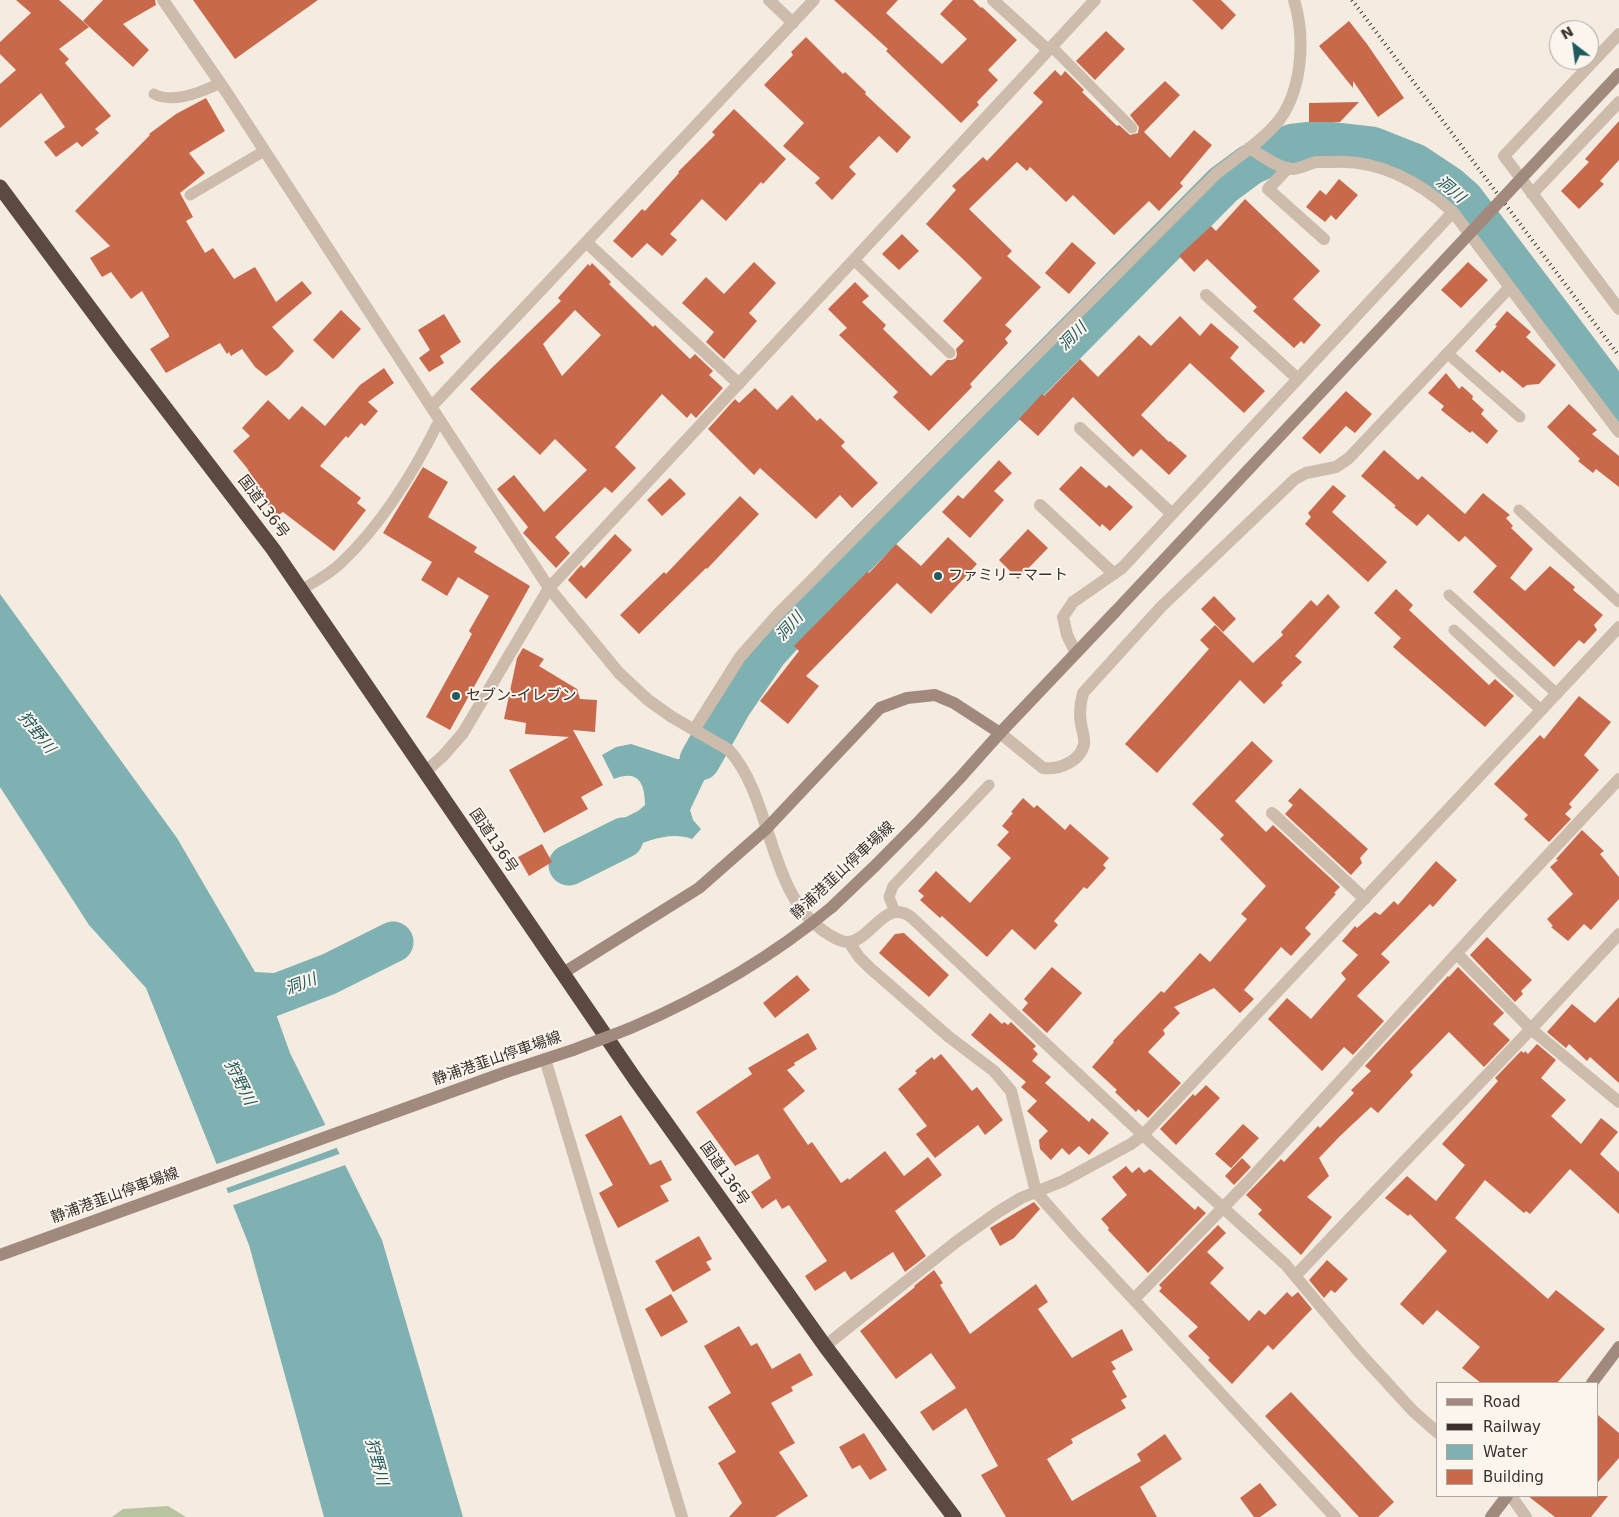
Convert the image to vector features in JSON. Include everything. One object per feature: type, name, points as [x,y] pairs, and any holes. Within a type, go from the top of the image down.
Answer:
[{"type":"highway","name":"国道136号","points":[[0,187],[120,350],[273,549],[635,1079],[825,1346],[954,1517]]},
{"type":"main road","name":"静浦港韮山停車場線","points":[[0,1255],[633,1027],[695,998],[750,967],[799,934],[832,907],[954,786],[1000,733],[1619,74]]},
{"type":"main road","points":[[563,973],[700,888],[766,829],[880,708],[907,698],[935,695],[954,703],[1000,733]]},
{"type":"main road","points":[[1593,1382],[1619,1347]]},
{"type":"main road","points":[[1491,1517],[1506,1497]]},
{"type":"street","points":[[163,0],[220,83],[548,588],[619,673],[648,700],[697,732],[730,750],[737,759],[756,800],[781,870],[803,911],[826,933],[842,941],[849,942],[858,938],[888,915],[895,912],[904,912],[911,917],[1143,1136],[1285,1264],[1406,1405],[1436,1431]]},
{"type":"street","points":[[769,0],[793,23]]},
{"type":"street","points":[[431,407],[814,0]]},
{"type":"street","points":[[993,0],[1050,49]]},
{"type":"street","points":[[426,771],[443,756],[463,733],[548,588],[1095,0]]},
{"type":"street","points":[[697,732],[740,658],[778,614],[1209,181],[1250,149],[1279,120],[1292,96],[1300,58],[1301,35],[1294,0]]},
{"type":"street","points":[[1619,34],[1504,156],[1619,308]]},
{"type":"street","points":[[1532,194],[1619,102]]},
{"type":"street","points":[[1250,149],[1291,170],[1316,162],[1340,161],[1366,164],[1411,181],[1435,196],[1453,212],[1619,432]]},
{"type":"street","points":[[1284,167],[1268,189],[1324,239]]},
{"type":"street","points":[[1076,653],[1068,635],[1063,616],[1073,602],[1122,568],[1453,212]]},
{"type":"street","points":[[586,242],[738,384]]},
{"type":"street","points":[[1000,733],[1044,768],[1058,767],[1074,759],[1081,752],[1084,744],[1080,708],[1083,693],[1155,614],[1295,478],[1306,473],[1336,467],[1349,458],[1509,288]]},
{"type":"street","points":[[1206,295],[1298,379]]},
{"type":"street","points":[[1080,428],[1172,514]]},
{"type":"street","points":[[1040,505],[1114,574]]},
{"type":"street","points":[[825,1346],[956,1242],[998,1212],[1036,1192],[1063,1181],[1143,1136],[1619,627]]},
{"type":"street","points":[[1134,1299],[1222,1206],[1248,1182],[1619,779]]},
{"type":"street","points":[[1272,813],[1365,899]]},
{"type":"street","points":[[1295,1276],[1619,934]]},
{"type":"street","points":[[849,942],[859,957],[870,968],[949,1037],[994,1071],[1011,1091],[1036,1192],[1335,1517]]},
{"type":"street","points":[[1457,954],[1531,1029],[1619,1102]]},
{"type":"street","points":[[545,1059],[682,1517]]},
{"type":"street","points":[[1512,1497],[1526,1517]]},
{"type":"lane","points":[[1050,49],[1132,128]]},
{"type":"lane","points":[[154,94],[175,98],[204,90],[220,83]]},
{"type":"lane","points":[[190,195],[264,151]]},
{"type":"lane","points":[[854,260],[950,353]]},
{"type":"lane","points":[[1448,353],[1520,417]]},
{"type":"lane","points":[[302,590],[325,576],[342,562],[366,536],[386,510],[439,421]]},
{"type":"lane","points":[[1519,510],[1619,602]]},
{"type":"lane","points":[[1449,595],[1557,694]]},
{"type":"lane","points":[[1454,630],[1542,710]]},
{"type":"lane","points":[[895,912],[889,897],[893,886],[989,785]]},
{"type":"green space","points":[[168,1506],[186,1517],[112,1517],[123,1509]]},
{"type":"water","name":"狩野川","points":[[0,594],[177,838],[255,972],[298,972],[305,988],[293,996],[276,1014],[290,1053],[382,1240],[463,1517],[324,1517],[249,1245],[146,988],[89,925],[0,787]]},
{"type":"water","points":[[719,707],[735,715],[690,810],[693,820],[701,829],[692,839],[678,836],[649,841],[620,854],[581,876],[564,848],[638,811],[645,805],[642,784],[634,777],[629,776],[614,779],[602,755],[616,747],[631,744],[677,759],[686,759],[699,749]]},
{"type":"pier","points":[[328,1124],[339,1147],[224,1189],[214,1165]]},
{"type":"pier","points":[[342,1153],[348,1164],[231,1206],[226,1194]]},
{"type":"building","points":[[16,0],[59,0],[89,27],[59,49],[69,59],[65,63],[111,116],[95,129],[99,133],[82,147],[77,142],[56,157],[44,142],[65,127],[41,93],[0,128],[0,84],[16,70],[0,54],[0,42],[31,13]]},
{"type":"building","points":[[103,0],[155,0],[156,5],[123,24],[149,50],[133,67],[83,21]]},
{"type":"building","points":[[193,0],[318,0],[235,59]]},
{"type":"building","points":[[834,0],[898,0],[886,13],[942,64],[967,39],[940,14],[953,0],[973,0],[1017,40],[988,70],[998,80],[977,102],[979,105],[961,123],[886,51],[888,49]]},
{"type":"building","points":[[1192,0],[1221,0],[1236,15],[1222,30]]},
{"type":"building","points":[[1349,21],[1404,98],[1378,117],[1353,81],[1353,88],[1319,46]]},
{"type":"building","points":[[1106,31],[1125,49],[1095,80],[1076,61]]},
{"type":"building","points":[[806,37],[843,74],[845,72],[866,92],[865,94],[911,137],[897,153],[879,136],[849,167],[856,174],[832,200],[815,183],[820,178],[783,146],[804,123],[764,85],[793,55],[791,52]]},
{"type":"building","points":[[1055,70],[1061,76],[1065,71],[1084,90],[1082,92],[1117,126],[1119,125],[1130,135],[1138,133],[1139,127],[1130,115],[1165,81],[1180,95],[1144,132],[1170,158],[1194,130],[1212,145],[1180,183],[1183,186],[1159,211],[1149,201],[1114,235],[1073,195],[1066,202],[1030,167],[1027,171],[1017,162],[969,209],[1012,251],[1007,256],[1041,287],[1005,325],[1012,331],[1005,339],[1008,343],[970,384],[972,387],[929,431],[893,397],[898,392],[839,335],[847,328],[828,309],[855,282],[869,296],[862,302],[886,325],[883,329],[931,376],[947,360],[956,358],[956,349],[964,341],[943,321],[982,278],[926,224],[956,190],[952,186],[983,157],[987,161],[1043,102],[1033,93]]},
{"type":"building","points":[[206,98],[225,131],[189,153],[205,173],[180,193],[193,217],[186,221],[205,253],[213,248],[234,279],[255,267],[276,302],[302,281],[312,293],[272,327],[294,351],[278,368],[266,376],[255,367],[242,349],[231,356],[229,352],[227,354],[220,343],[166,373],[150,349],[169,337],[169,335],[142,291],[131,299],[111,272],[102,277],[90,258],[110,246],[75,211],[149,134],[176,114]]},
{"type":"building","points":[[1359,102],[1340,122],[1309,122],[1309,103]]},
{"type":"building","points":[[734,109],[786,159],[763,184],[761,182],[726,221],[702,199],[670,234],[677,240],[662,256],[647,243],[632,258],[613,241],[642,209],[645,211],[678,172],[715,135],[712,132]]},
{"type":"building","points":[[1619,121],[1619,160],[1600,181],[1604,184],[1579,209],[1561,191],[1589,162],[1585,159]]},
{"type":"building","points":[[1339,179],[1358,195],[1336,220],[1331,215],[1325,222],[1306,207],[1320,190],[1326,195]]},
{"type":"building","points":[[1245,199],[1320,271],[1293,299],[1321,325],[1304,344],[1301,341],[1294,348],[1253,311],[1257,307],[1207,259],[1194,272],[1179,256],[1211,226],[1216,231]]},
{"type":"building","points":[[902,234],[919,251],[899,270],[882,254]]},
{"type":"building","points":[[1072,242],[1096,263],[1069,294],[1045,273]]},
{"type":"building","points":[[754,262],[776,283],[749,313],[757,321],[724,359],[706,342],[714,332],[682,303],[706,277],[724,294]]},
{"type":"building","points":[[1468,262],[1488,280],[1461,308],[1441,290]]},
{"type":"building","points":[[592,263],[611,282],[609,284],[653,327],[655,325],[690,359],[695,354],[713,371],[709,375],[723,388],[696,418],[691,413],[687,418],[662,394],[615,447],[636,468],[612,493],[605,487],[555,537],[570,553],[556,568],[523,533],[528,527],[497,489],[514,475],[544,512],[587,470],[555,439],[540,455],[470,389],[561,301],[558,298],[588,264],[590,266]],"holes":[[[575,310],[601,335],[562,376],[543,344]]]},
{"type":"building","points":[[341,310],[361,329],[333,359],[313,340]]},
{"type":"building","points":[[1507,311],[1531,332],[1526,337],[1556,365],[1539,384],[1527,385],[1523,388],[1502,370],[1500,373],[1475,351],[1497,326],[1495,325]]},
{"type":"building","points":[[444,314],[461,342],[440,356],[444,363],[429,372],[419,358],[430,350],[418,330]]},
{"type":"building","points":[[1180,316],[1200,336],[1211,323],[1239,347],[1230,358],[1265,391],[1244,413],[1190,363],[1141,415],[1169,442],[1187,456],[1169,475],[1141,449],[1133,457],[1073,397],[1038,436],[1019,419],[1042,394],[1044,396],[1080,359],[1098,377],[1139,335],[1151,346]]},
{"type":"building","points":[[384,368],[394,383],[368,402],[378,411],[365,426],[361,423],[348,438],[346,436],[320,466],[361,498],[357,503],[366,510],[334,551],[283,512],[275,517],[247,468],[233,451],[250,436],[242,428],[268,400],[289,420],[302,406],[325,426],[360,385]]},
{"type":"building","points":[[1446,373],[1459,389],[1462,386],[1473,396],[1472,399],[1484,410],[1481,414],[1498,431],[1487,444],[1472,431],[1470,433],[1441,410],[1444,406],[1428,393]]},
{"type":"building","points":[[755,388],[777,410],[792,395],[817,421],[820,418],[845,442],[841,446],[878,483],[852,508],[840,495],[816,519],[760,468],[754,475],[708,429],[735,399],[739,403]]},
{"type":"building","points":[[1346,391],[1372,414],[1355,433],[1346,426],[1320,454],[1302,438]]},
{"type":"building","points":[[1569,404],[1597,430],[1592,434],[1619,456],[1619,487],[1596,469],[1593,473],[1578,461],[1580,459],[1547,427]]},
{"type":"building","points":[[1384,450],[1418,480],[1422,476],[1465,514],[1483,493],[1510,515],[1506,518],[1513,526],[1511,528],[1533,549],[1510,578],[1525,591],[1550,566],[1575,587],[1573,590],[1603,615],[1594,625],[1597,630],[1584,644],[1579,640],[1554,667],[1473,592],[1497,566],[1465,536],[1459,542],[1428,514],[1417,526],[1361,476]]},
{"type":"building","points":[[999,460],[1012,473],[994,491],[1004,500],[970,538],[942,512],[958,495],[963,499]]},
{"type":"building","points":[[1081,466],[1106,488],[1109,485],[1133,507],[1110,531],[1102,524],[1100,527],[1059,489]]},
{"type":"building","points":[[423,467],[448,482],[428,517],[477,547],[474,552],[530,586],[450,730],[426,717],[472,634],[469,631],[489,596],[458,577],[447,596],[421,580],[432,562],[383,533]]},
{"type":"building","points":[[670,478],[686,494],[662,516],[647,500]]},
{"type":"building","points":[[1333,485],[1346,496],[1332,512],[1387,562],[1368,582],[1305,524],[1311,517],[1308,513]]},
{"type":"building","points":[[740,496],[759,514],[707,569],[639,634],[620,615],[664,572],[666,574]]},
{"type":"building","points":[[1028,529],[1048,548],[1018,579],[999,560]]},
{"type":"building","points":[[615,534],[632,550],[586,599],[568,580],[581,565],[584,568]]},
{"type":"building","points":[[948,537],[977,564],[931,614],[897,583],[806,676],[819,686],[788,724],[760,701],[799,651],[794,646],[896,544],[921,566]]},
{"type":"building","points":[[1396,589],[1413,605],[1409,610],[1489,685],[1495,679],[1514,696],[1485,727],[1393,647],[1401,638],[1374,613]]},
{"type":"building","points":[[1328,594],[1340,607],[1295,656],[1302,662],[1264,704],[1240,680],[1157,773],[1125,744],[1209,649],[1200,640],[1215,625],[1253,663],[1283,635],[1281,632],[1311,600],[1317,606]]},
{"type":"building","points":[[1214,596],[1236,619],[1223,632],[1201,609]]},
{"type":"building","points":[[523,648],[544,659],[539,666],[577,689],[580,699],[597,700],[595,732],[573,730],[603,785],[581,797],[588,809],[544,833],[509,770],[569,737],[525,734],[526,723],[504,719],[517,658]]},
{"type":"building","points":[[1579,696],[1611,722],[1584,755],[1599,770],[1569,804],[1572,807],[1565,814],[1571,819],[1549,842],[1524,819],[1528,815],[1494,784],[1540,735],[1544,739]]},
{"type":"building","points":[[1252,741],[1273,761],[1235,801],[1266,832],[1273,825],[1340,887],[1334,893],[1336,894],[1305,928],[1311,934],[1291,956],[1281,947],[1244,990],[1254,999],[1240,1013],[1214,988],[1174,1007],[1180,1013],[1163,1030],[1165,1034],[1148,1052],[1181,1083],[1148,1118],[1138,1109],[1136,1112],[1115,1092],[1117,1090],[1092,1067],[1113,1041],[1161,991],[1164,993],[1200,953],[1210,962],[1247,919],[1241,914],[1266,886],[1220,839],[1224,835],[1192,804]]},
{"type":"building","points":[[1300,788],[1368,849],[1360,858],[1362,863],[1351,875],[1285,814],[1293,805],[1288,801]]},
{"type":"building","points":[[1023,798],[1034,808],[1037,805],[1065,830],[1070,824],[1109,858],[1103,865],[1106,868],[1087,889],[1084,887],[1054,921],[1058,925],[1035,950],[1012,929],[987,957],[942,916],[940,918],[920,900],[924,896],[918,891],[936,871],[970,903],[1011,858],[997,845],[1009,832],[1002,826]]},
{"type":"building","points":[[1582,830],[1604,851],[1600,854],[1619,877],[1619,899],[1591,930],[1584,924],[1568,941],[1551,927],[1553,926],[1547,919],[1573,894],[1550,867]]},
{"type":"building","points":[[542,844],[552,862],[529,876],[518,857]]},
{"type":"building","points":[[1436,861],[1457,880],[1433,907],[1430,904],[1381,954],[1390,962],[1357,996],[1384,1021],[1353,1055],[1344,1047],[1322,1071],[1268,1019],[1287,998],[1311,1019],[1346,979],[1341,973],[1358,955],[1342,941],[1355,926],[1357,928],[1375,912],[1380,915],[1394,901],[1398,905]]},
{"type":"building","points":[[904,933],[949,975],[929,997],[879,953],[895,934]]},
{"type":"building","points":[[1487,937],[1532,980],[1521,991],[1523,994],[1515,1002],[1470,955]]},
{"type":"building","points":[[1052,967],[1082,993],[1047,1033],[1022,1010],[1028,1003],[1024,999]]},
{"type":"building","points":[[1458,967],[1504,1013],[1493,1024],[1510,1040],[1484,1067],[1449,1032],[1410,1072],[1413,1075],[1378,1113],[1371,1107],[1340,1136],[1319,1158],[1329,1176],[1307,1197],[1332,1217],[1301,1255],[1258,1214],[1262,1210],[1246,1195],[1281,1159],[1284,1162],[1318,1126],[1320,1128],[1354,1093],[1351,1090],[1371,1071],[1365,1066]]},
{"type":"building","points":[[797,975],[810,990],[775,1018],[763,1003]]},
{"type":"building","points":[[1619,997],[1619,1083],[1590,1057],[1587,1061],[1569,1044],[1566,1048],[1547,1032],[1572,1004],[1595,1023]]},
{"type":"building","points":[[990,1013],[1002,1024],[1004,1022],[1008,1025],[1011,1022],[1036,1046],[1033,1049],[1038,1054],[1032,1061],[1051,1077],[1045,1083],[1089,1122],[1092,1118],[1109,1133],[1089,1155],[1079,1146],[1069,1155],[1062,1148],[1051,1160],[1040,1149],[1039,1140],[1048,1131],[1027,1111],[1037,1101],[1021,1087],[1026,1082],[971,1035]]},
{"type":"building","points":[[808,1033],[817,1049],[794,1063],[795,1065],[787,1070],[805,1091],[783,1109],[808,1145],[812,1142],[841,1183],[848,1178],[849,1180],[885,1151],[904,1176],[928,1157],[942,1175],[895,1211],[926,1256],[905,1272],[893,1252],[851,1280],[845,1271],[815,1291],[805,1276],[827,1261],[789,1205],[782,1209],[776,1199],[762,1209],[751,1192],[771,1178],[758,1154],[735,1166],[696,1112],[752,1074],[748,1068]]},
{"type":"building","points":[[1537,1044],[1556,1060],[1541,1078],[1566,1100],[1551,1116],[1581,1144],[1601,1118],[1618,1132],[1600,1154],[1619,1172],[1619,1214],[1570,1169],[1530,1214],[1526,1211],[1524,1213],[1485,1180],[1455,1218],[1548,1299],[1556,1290],[1605,1329],[1558,1382],[1480,1382],[1462,1368],[1480,1347],[1437,1310],[1423,1325],[1400,1304],[1447,1251],[1410,1214],[1408,1216],[1385,1198],[1407,1176],[1436,1201],[1465,1165],[1442,1144],[1498,1081],[1495,1078],[1521,1051],[1524,1053],[1525,1051],[1528,1054]]},
{"type":"building","points":[[941,1054],[972,1091],[977,1087],[1003,1120],[985,1135],[978,1125],[935,1158],[916,1134],[927,1126],[898,1089],[932,1057],[934,1060]]},
{"type":"building","points":[[1206,1085],[1220,1098],[1176,1145],[1160,1129],[1193,1094],[1195,1096]]},
{"type":"building","points":[[621,1115],[650,1165],[661,1160],[672,1180],[660,1186],[669,1201],[618,1228],[599,1193],[613,1185],[585,1135]]},
{"type":"building","points":[[1243,1124],[1259,1138],[1231,1168],[1215,1154]]},
{"type":"building","points":[[1242,1158],[1251,1167],[1234,1185],[1225,1176]]},
{"type":"building","points":[[1126,1166],[1132,1173],[1139,1167],[1144,1173],[1150,1169],[1195,1210],[1198,1206],[1206,1213],[1148,1273],[1108,1230],[1109,1228],[1101,1219],[1127,1195],[1112,1177]]},
{"type":"building","points":[[1034,1202],[1040,1209],[1014,1238],[1000,1246],[990,1228]]},
{"type":"building","points":[[1218,1225],[1226,1233],[1207,1252],[1224,1268],[1210,1283],[1249,1321],[1259,1310],[1265,1315],[1287,1292],[1292,1297],[1298,1292],[1312,1309],[1273,1350],[1268,1345],[1232,1384],[1188,1336],[1198,1327],[1159,1291],[1162,1288],[1159,1285]]},
{"type":"building","points":[[699,1236],[712,1259],[706,1262],[711,1270],[673,1292],[655,1261]]},
{"type":"building","points":[[1327,1260],[1348,1279],[1335,1293],[1331,1290],[1324,1298],[1309,1280]]},
{"type":"building","points":[[934,1270],[943,1283],[940,1285],[970,1334],[1036,1284],[1048,1302],[1038,1309],[1072,1358],[1122,1329],[1133,1350],[1111,1362],[1116,1369],[1112,1371],[1127,1397],[1121,1400],[1126,1408],[1071,1439],[1073,1443],[1047,1459],[1072,1501],[1141,1461],[1137,1454],[1165,1434],[1182,1459],[1140,1487],[1157,1517],[1006,1517],[981,1475],[998,1466],[966,1408],[933,1431],[920,1412],[956,1388],[931,1353],[896,1379],[860,1331]]},
{"type":"building","points":[[671,1294],[688,1322],[661,1337],[645,1309]]},
{"type":"building","points":[[739,1326],[751,1346],[757,1343],[772,1369],[800,1353],[813,1375],[791,1387],[793,1391],[771,1403],[795,1443],[779,1452],[808,1496],[775,1517],[729,1517],[742,1503],[718,1463],[736,1452],[708,1407],[731,1393],[704,1346]]},
{"type":"building","points":[[1291,1392],[1394,1502],[1378,1517],[1359,1517],[1265,1416]]},
{"type":"building","points":[[1599,1416],[1619,1433],[1619,1458],[1599,1481]]},
{"type":"building","points":[[864,1433],[887,1470],[870,1480],[860,1465],[852,1469],[839,1447]]},
{"type":"building","points":[[1260,1483],[1277,1505],[1260,1517],[1254,1517],[1240,1498]]},
{"type":"building","points":[[1608,1496],[1591,1517],[1555,1517],[1529,1497]]},
{"type":"waterway","name":"洞川","points":[[700,760],[731,705],[767,652],[839,573],[1223,185],[1250,165],[1293,144],[1320,141],[1372,147],[1415,164],[1448,186],[1464,200],[1619,405]]},
{"type":"waterway","name":"洞川","points":[[569,865],[623,838]]},
{"type":"waterway","name":"洞川","points":[[251,1004],[329,974],[393,942]]},
{"type":"railway","points":[[1352,0],[1619,356]]},
{"type":"place","name":"ファミリーマート","points":[[938,576]]},
{"type":"place","name":"セブン-イレブン","points":[[456,696]]}]
